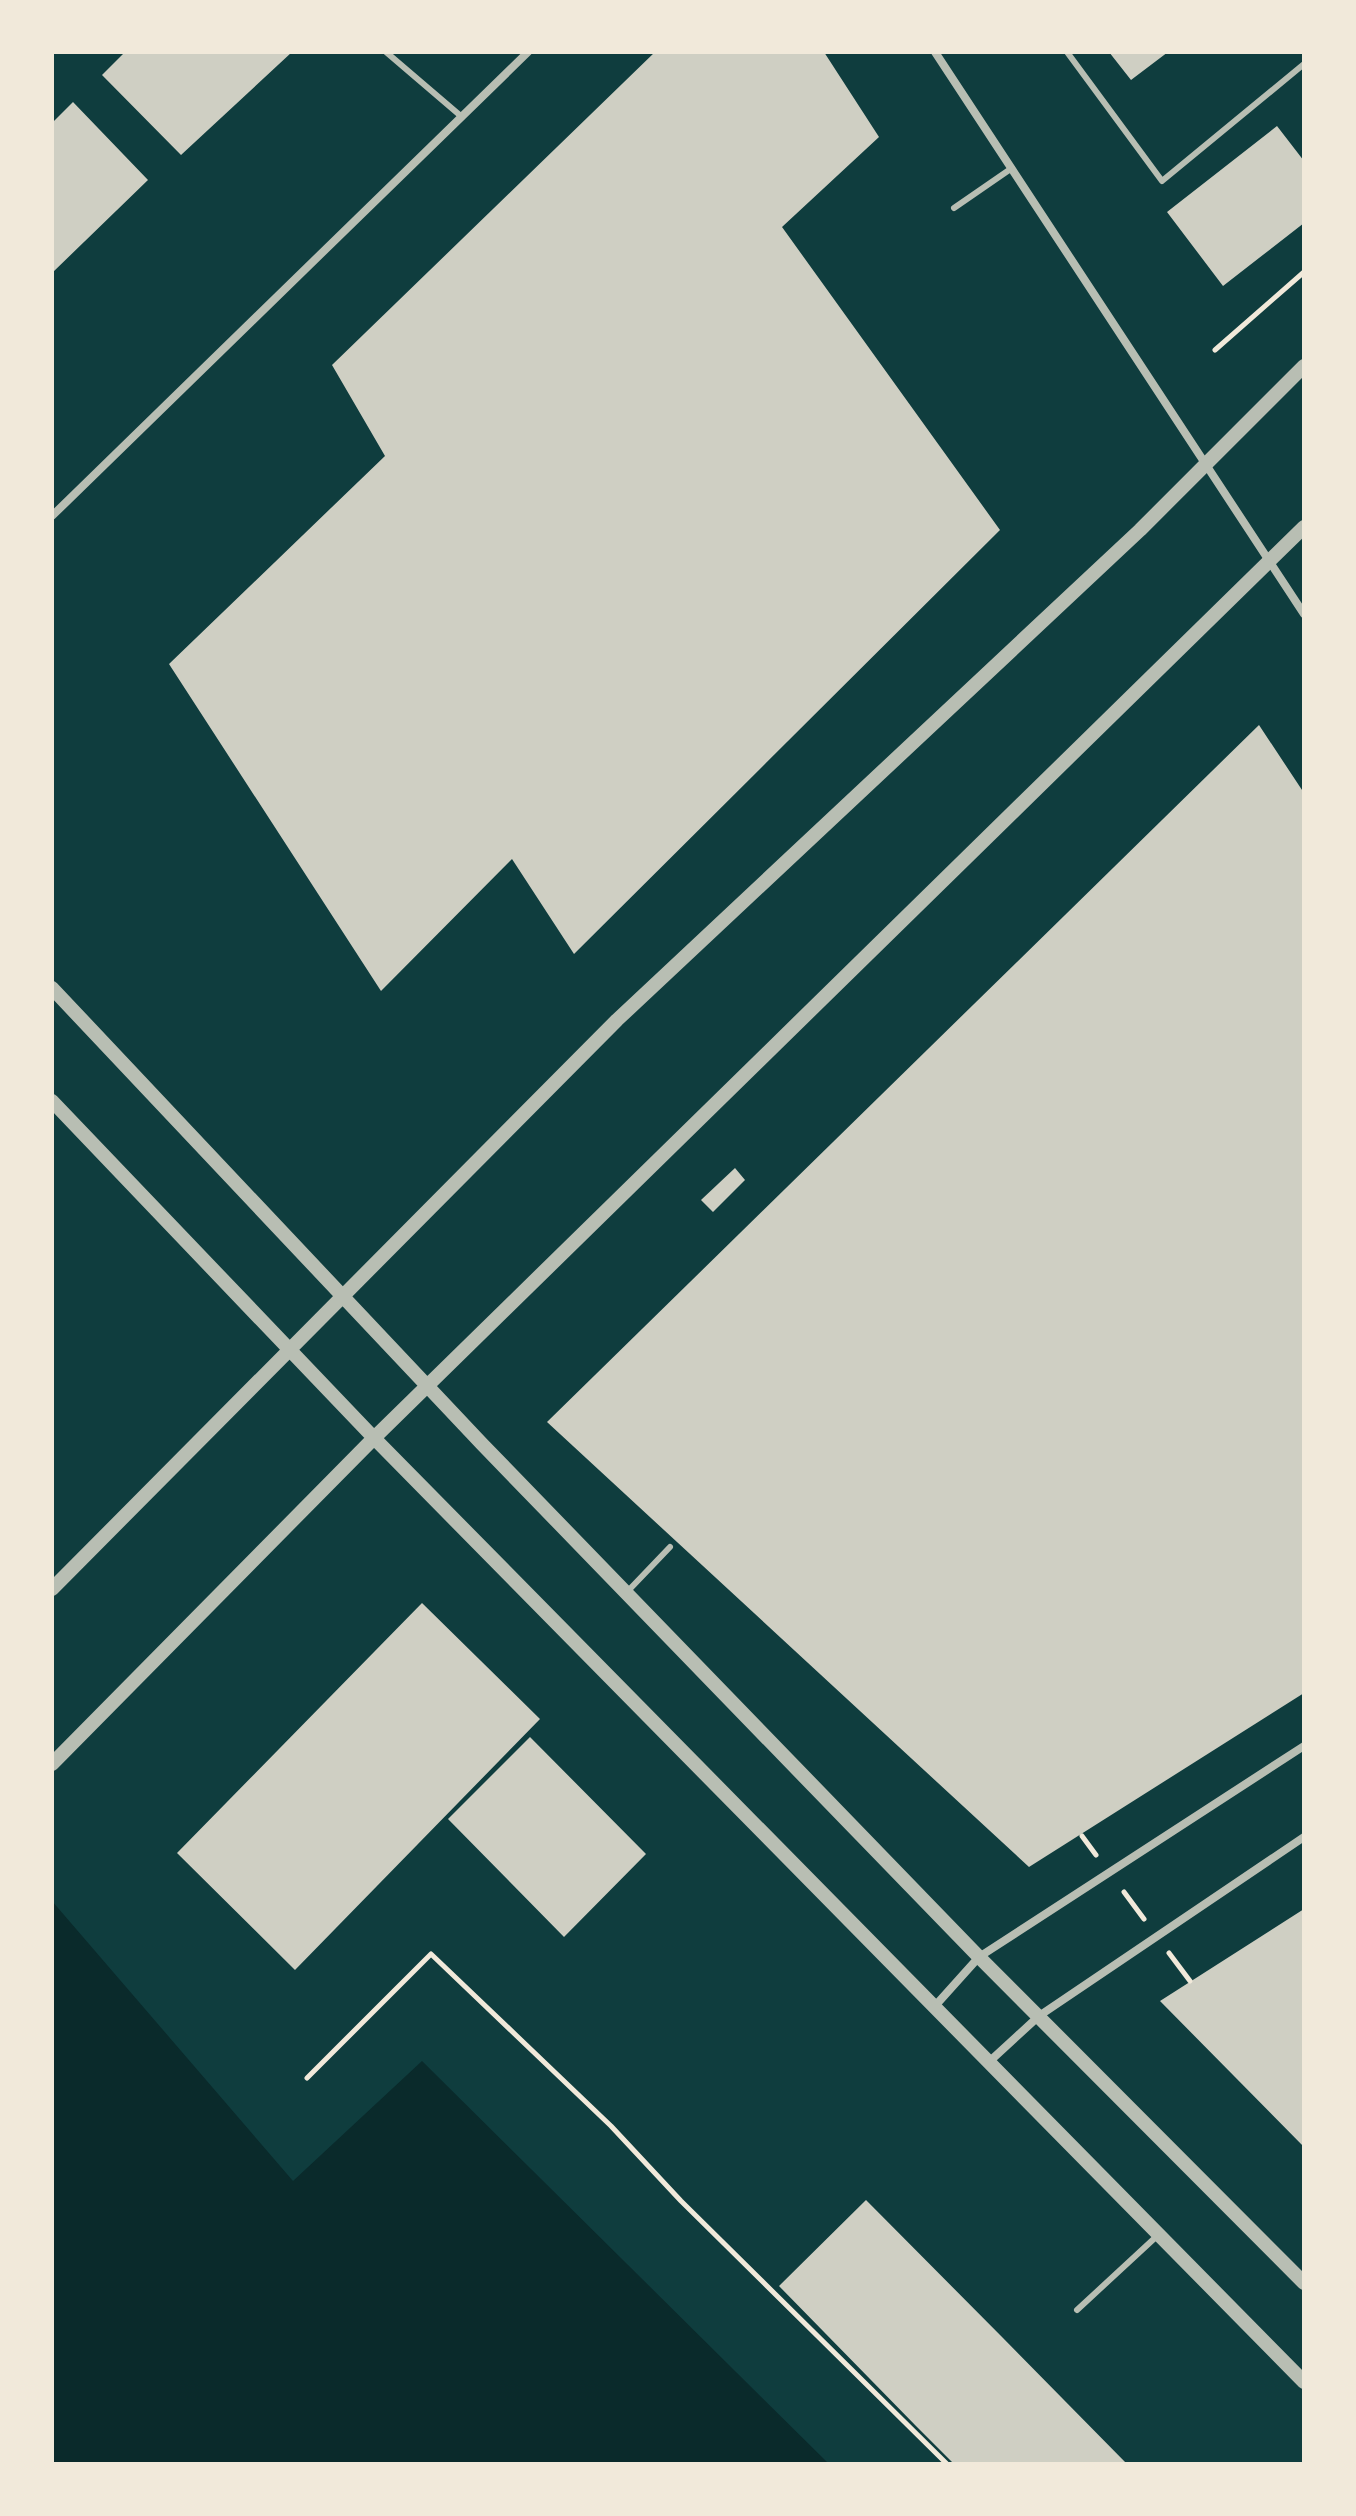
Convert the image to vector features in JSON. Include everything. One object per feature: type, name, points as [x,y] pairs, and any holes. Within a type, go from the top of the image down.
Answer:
[{"type":"street","points":[[52,516],[528,52]]},
{"type":"street","points":[[935,52],[1304,614]]},
{"type":"street","points":[[52,1589],[617,1020],[1140,530],[1304,366]]},
{"type":"street","points":[[52,1764],[374,1438],[1304,527]]},
{"type":"street","points":[[52,988],[343,1297],[979,1957],[1304,2283]]},
{"type":"street","points":[[52,1101],[374,1438],[1304,2382]]},
{"type":"street","points":[[935,2006],[979,1957],[1304,1746]]},
{"type":"street","points":[[990,2061],[1039,2016],[1304,1837]]},
{"type":"lane","points":[[386,52],[462,117]]},
{"type":"lane","points":[[1067,52],[1162,181],[1304,64]]},
{"type":"lane","points":[[954,208],[1012,168]]},
{"type":"lane","points":[[627,1592],[670,1547]]},
{"type":"lane","points":[[1077,2310],[1160,2234]]},
{"type":"path","points":[[1215,350],[1304,272]]},
{"type":"path","points":[[1082,1836],[1100,1860]]},
{"type":"path","points":[[1118,1884],[1145,1920]]},
{"type":"path","points":[[1163,1945],[1190,1981]]},
{"type":"path","points":[[307,2078],[431,1954],[611,2126],[681,2201],[947,2464]]},
{"type":"water","points":[[52,1901],[293,2181],[422,2061],[829,2464],[52,2464]]},
{"type":"building","points":[[125,52],[292,52],[181,155],[102,75]]},
{"type":"building","points":[[655,52],[824,52],[879,137],[782,227],[1000,530],[574,954],[512,859],[381,991],[169,664],[385,456],[332,365]]},
{"type":"building","points":[[1109,52],[1168,52],[1131,80]]},
{"type":"building","points":[[73,102],[148,180],[52,273],[52,123]]},
{"type":"building","points":[[1277,126],[1304,161],[1304,223],[1223,286],[1167,212]]},
{"type":"building","points":[[1259,725],[1304,793],[1304,1693],[1029,1867],[547,1422]]},
{"type":"building","points":[[735,1168],[745,1180],[713,1212],[701,1200]]},
{"type":"building","points":[[422,1603],[540,1719],[295,1970],[177,1853]]},
{"type":"building","points":[[530,1737],[646,1854],[564,1937],[448,1819]]},
{"type":"building","points":[[1304,1909],[1304,2147],[1160,2001]]},
{"type":"building","points":[[866,2200],[1127,2464],[954,2464],[915,2425],[779,2286]]}]
